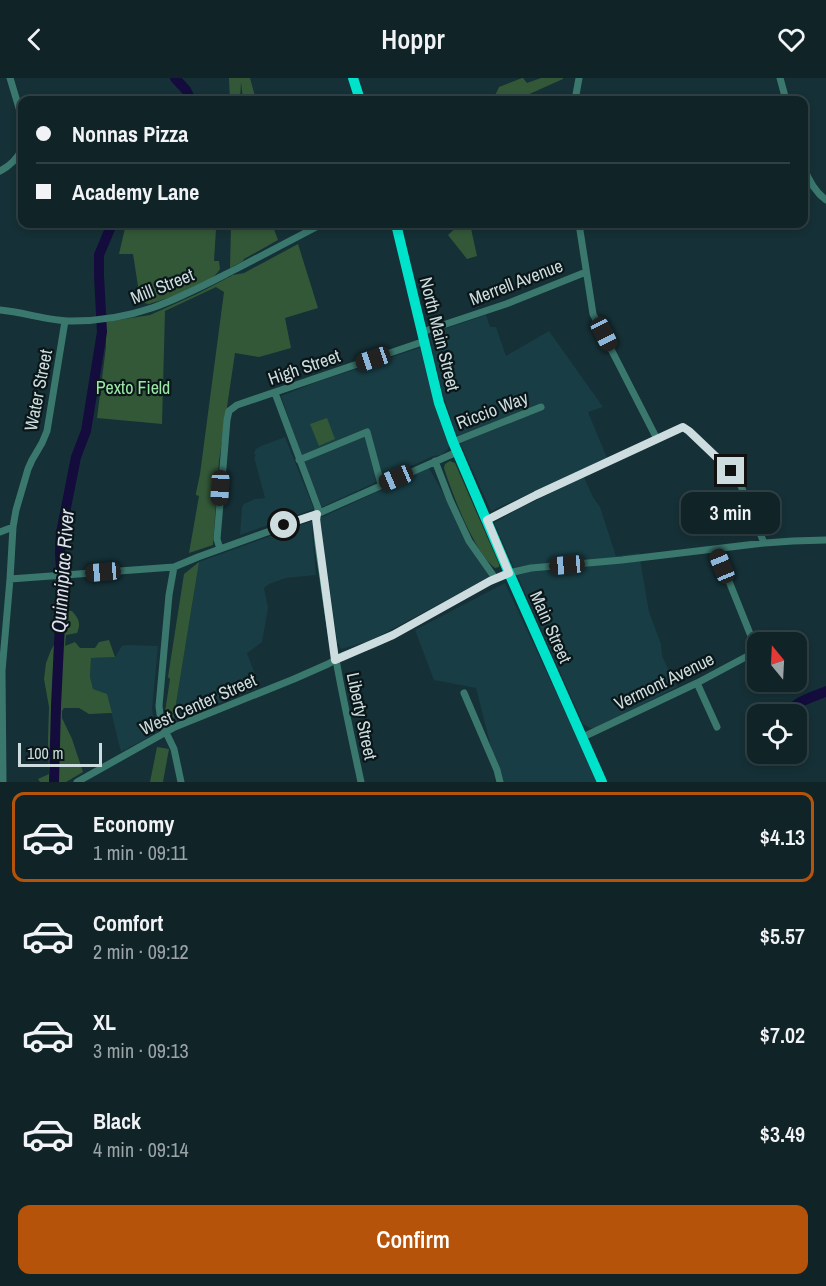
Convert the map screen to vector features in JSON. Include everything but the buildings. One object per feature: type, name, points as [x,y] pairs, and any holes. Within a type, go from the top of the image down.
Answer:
[{"type":"highway","points":[[353,78],[359,96]]},
{"type":"highway","name":"North Main Street","points":[[397,228],[440,403],[455,447]]},
{"type":"highway","name":"Main Street","points":[[455,447],[602,782]]},
{"type":"street","points":[[10,78],[18,105]]},
{"type":"street","points":[[576,96],[579,78]]},
{"type":"street","points":[[780,78],[785,96]]},
{"type":"street","points":[[0,171],[18,156]]},
{"type":"street","points":[[808,179],[826,201]]},
{"type":"street","name":"Mill Street","points":[[0,310],[65,321],[102,320],[139,313],[185,296],[314,228]]},
{"type":"street","points":[[580,228],[593,314],[657,439]]},
{"type":"street","name":"Merrell Avenue","points":[[424,337],[586,272]]},
{"type":"street","name":"Water Street","points":[[3,782],[2,671],[13,527],[28,469],[47,431],[65,321]]},
{"type":"street","name":"High Street","points":[[220,549],[217,539],[220,488],[229,411],[237,405],[424,337]]},
{"type":"street","name":"Liberty Street","points":[[275,393],[318,508],[316,519],[320,556],[335,660],[360,782]]},
{"type":"street","name":"Riccio Way","points":[[10,579],[174,567],[317,514],[435,461],[455,447],[541,407]]},
{"type":"street","points":[[487,520],[683,427],[731,471],[741,486],[764,543]]},
{"type":"street","points":[[299,460],[367,432],[381,484]]},
{"type":"street","points":[[435,461],[469,541],[495,579]]},
{"type":"street","points":[[0,532],[13,527]]},
{"type":"street","name":"West Center Street","points":[[77,782],[166,732],[393,635],[509,573],[531,568],[764,543],[826,540]]},
{"type":"street","points":[[716,549],[750,632]]},
{"type":"street","points":[[174,567],[159,706],[161,722],[174,749],[181,782]]},
{"type":"street","name":"Vermont Avenue","points":[[583,737],[747,657]]},
{"type":"street","points":[[697,683],[717,727]]},
{"type":"street","points":[[464,693],[500,782]]},
{"type":"shaded area","points":[[486,315],[490,327],[496,327],[506,356],[549,331],[603,407],[588,412],[607,458],[491,511],[456,434],[441,388],[429,334]]},
{"type":"shaded area","points":[[422,347],[449,445],[448,449],[441,455],[433,456],[322,507],[304,464],[281,396]]},
{"type":"shaded area","points":[[285,437],[314,509],[240,535],[244,504],[265,498],[254,453],[261,446]]},
{"type":"shaded area","points":[[429,468],[490,577],[370,641],[341,649],[337,641],[320,518]]},
{"type":"shaded area","points":[[584,477],[600,507],[616,556],[639,553],[649,612],[661,644],[662,656],[677,687],[597,728],[590,728],[583,724],[494,523]]},
{"type":"shaded area","points":[[312,521],[316,575],[286,578],[264,588],[268,608],[262,642],[247,653],[257,680],[255,681],[257,688],[173,722],[199,562]]},
{"type":"shaded area","points":[[505,583],[598,782],[500,782],[476,688],[434,680],[415,630]]},
{"type":"shaded area","points":[[122,646],[158,646],[152,709],[157,730],[156,733],[121,752],[107,695],[93,689],[90,677],[91,658],[115,657]]},
{"type":"shaded area","points":[[826,686],[826,697],[807,704],[791,704],[806,694]]},
{"type":"green space","points":[[229,78],[250,78],[255,96],[243,96],[241,82],[240,96],[230,96]]},
{"type":"green space","points":[[523,78],[527,83],[541,78],[563,78],[525,96],[495,96],[499,87]]},
{"type":"green space","points":[[125,228],[228,228],[216,229],[214,261],[219,261],[220,269],[215,275],[188,291],[149,304],[140,299],[133,254],[119,254]]},
{"type":"green space","points":[[231,228],[274,228],[278,240],[230,268]]},
{"type":"green space","points":[[456,228],[471,228],[477,256],[467,259],[448,235]]},
{"type":"green space","name":"Pexto Field","points":[[298,244],[318,308],[285,318],[291,348],[259,357],[235,353],[219,461],[213,545],[189,553],[199,496],[196,493],[224,292],[216,287],[165,311],[162,424],[97,418],[106,347],[106,322],[150,315],[233,275],[244,273]]},
{"type":"green space","points":[[327,418],[335,439],[319,446],[310,424]]},
{"type":"green space","points":[[450,461],[455,463],[499,567],[495,568],[487,560],[465,521],[444,468],[445,464]]},
{"type":"green space","points":[[199,562],[173,722],[166,718],[165,712],[170,679],[168,677],[184,574]]},
{"type":"green space","points":[[66,580],[64,610],[72,611],[78,619],[79,626],[77,633],[66,635],[65,646],[75,642],[80,648],[95,648],[99,642],[109,640],[115,657],[91,658],[90,677],[93,689],[107,694],[112,713],[89,714],[79,708],[64,708],[62,718],[83,772],[66,782],[40,782],[38,779],[49,774],[49,707],[44,679],[46,663],[57,640],[57,581]]},
{"type":"green space","points":[[157,747],[169,749],[163,782],[150,782]]},
{"type":"waterway","name":"Quinnipiac River","points":[[175,78],[189,96]]},
{"type":"waterway","name":"Quinnipiac River","points":[[54,782],[62,582],[61,533],[76,457],[86,431],[102,332],[99,255],[110,228]]},
{"type":"route","points":[[284,525],[317,514],[320,556],[335,660],[393,635],[490,581],[509,573],[487,520],[536,495],[683,427],[731,471]]}]
